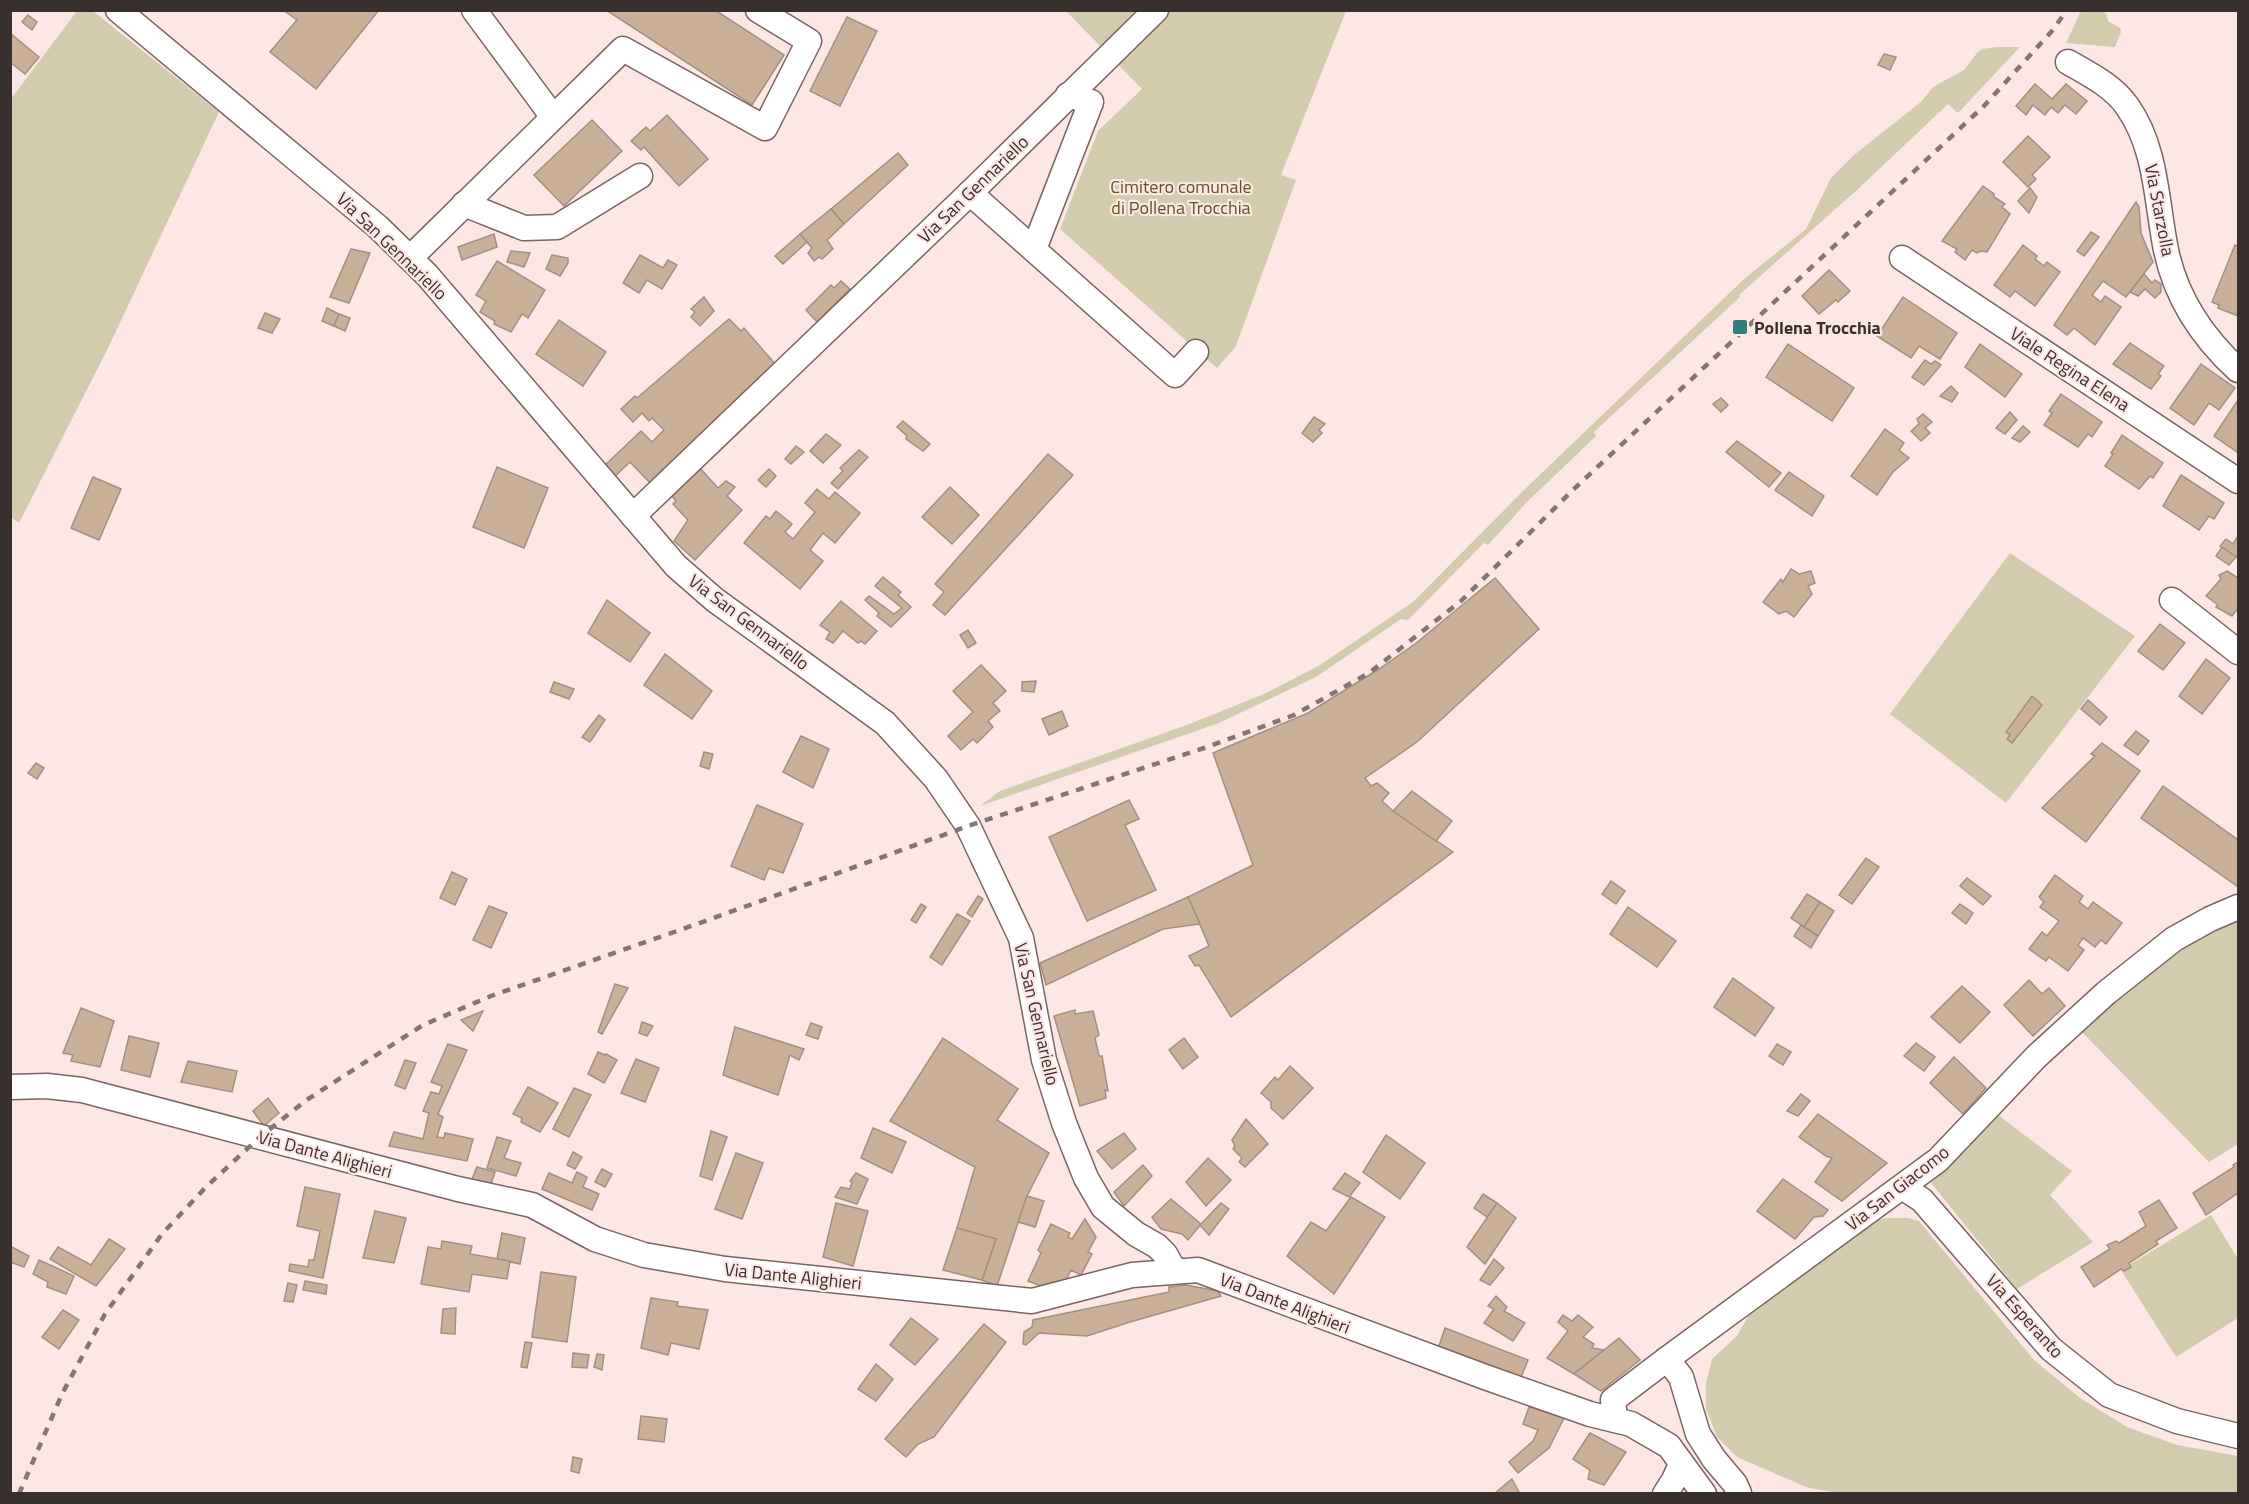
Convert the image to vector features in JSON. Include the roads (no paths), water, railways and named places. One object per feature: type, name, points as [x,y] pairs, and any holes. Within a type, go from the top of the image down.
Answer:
[{"type":"street","name":"Via San Gennariello","points":[[118,10],[336,191],[410,258],[683,572],[715,600],[885,723],[936,779],[968,826],[1021,938],[1044,1060],[1064,1123],[1086,1178],[1102,1206],[1136,1234],[1157,1246],[1165,1254],[1174,1270]]},
{"type":"street","points":[[474,10],[553,117]]},
{"type":"street","points":[[410,258],[623,49],[765,129],[809,41],[758,10]]},
{"type":"street","name":"Via San Gennariello","points":[[633,516],[970,193],[1156,10]]},
{"type":"street","name":"Via Starzolla","points":[[2068,62],[2105,84],[2126,104],[2144,135],[2155,180],[2166,252],[2177,285],[2196,323],[2222,355],[2238,370]]},
{"type":"street","points":[[1034,249],[1091,102],[1068,96]]},
{"type":"street","points":[[464,204],[524,228],[557,227],[640,176]]},
{"type":"street","points":[[970,193],[1175,375],[1196,352]]},
{"type":"street","name":"Viale Regina Elena","points":[[1902,258],[2238,481]]},
{"type":"street","points":[[2172,600],[2238,652]]},
{"type":"street","name":"Via San Giacomo","points":[[1614,1410],[1667,1359],[1938,1160],[2036,1057],[2106,993],[2174,939],[2238,907]]},
{"type":"street","name":"Via Dante Alighieri","points":[[10,1087],[47,1086],[82,1090],[458,1189],[532,1205],[595,1239],[634,1252],[725,1269],[1032,1301],[1132,1275],[1174,1270],[1198,1270],[1572,1408],[1614,1410],[1631,1424],[1660,1440],[1676,1454],[1704,1494]]},
{"type":"street","name":"Via Esperanto","points":[[1902,1187],[1922,1200],[2051,1350],[2109,1395],[2176,1421],[2238,1436]]},
{"type":"street","points":[[1667,1359],[1680,1377],[1698,1434],[1714,1459],[1735,1484],[1739,1493]]},
{"type":"street","points":[[1665,1494],[1681,1464]]},
{"type":"railway","points":[[19,1494],[62,1394],[105,1314],[162,1234],[205,1188],[261,1136],[308,1099],[423,1025],[491,996],[968,826],[1204,748],[1294,715],[1369,673],[1461,601],[1575,488],[1984,106],[2052,31],[2067,10]]},
{"type":"place","name":"Pollena Trocchia","points":[[1740,327]]},
{"type":"park label","name":"Cimitero comunale di Pollena Trocchia","points":[[1181,196]]}]
